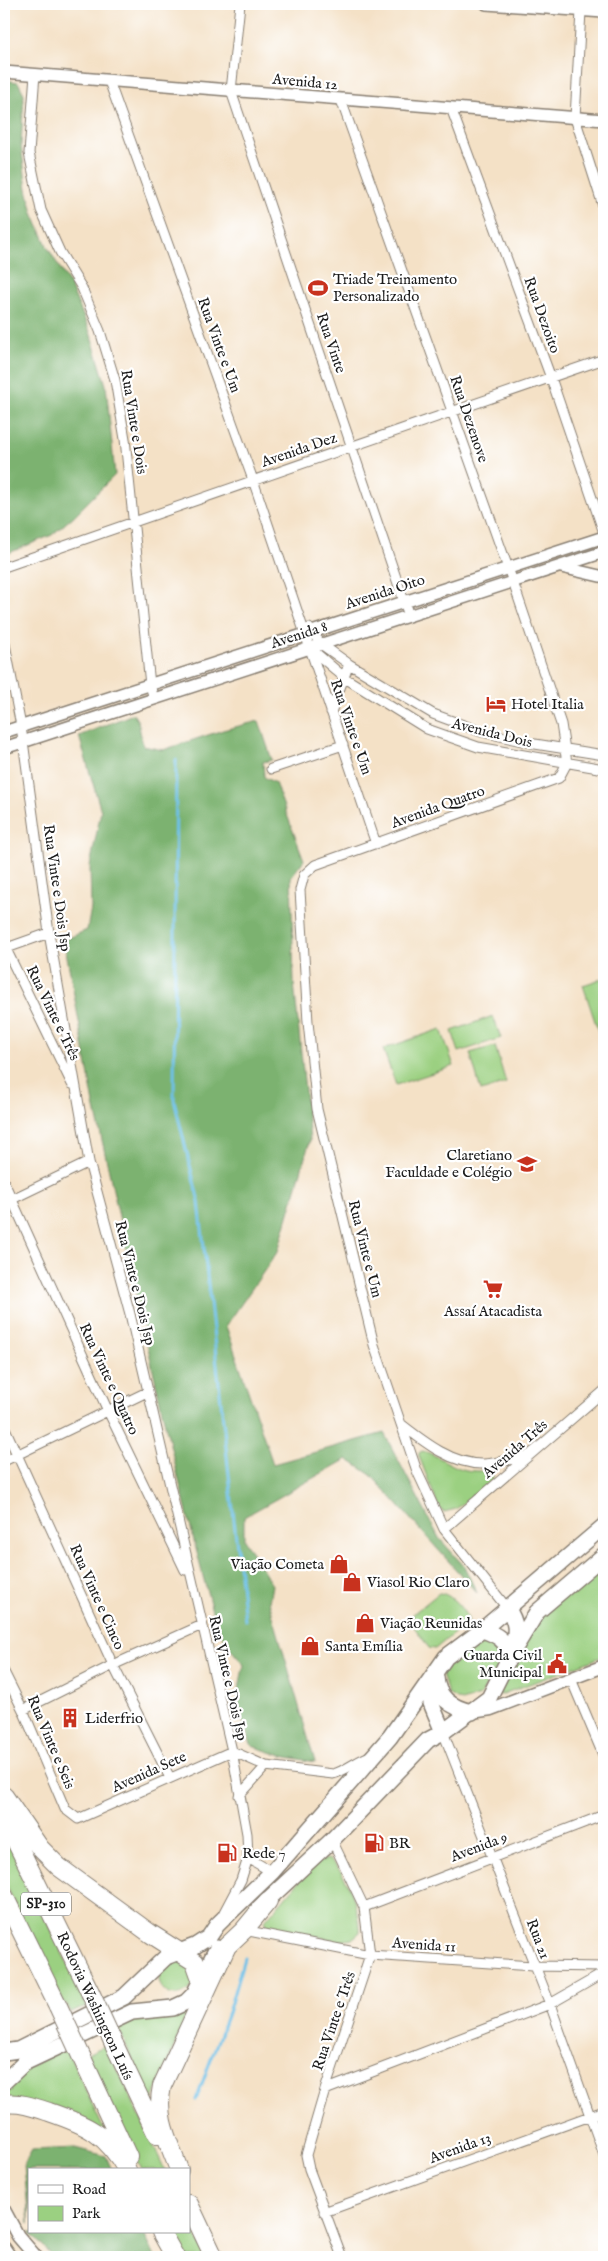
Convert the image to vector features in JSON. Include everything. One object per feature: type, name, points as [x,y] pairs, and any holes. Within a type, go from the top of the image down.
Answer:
[{"type":"highway","points":[[4,1796],[40,1848],[59,1867],[194,1962],[201,1979]]},
{"type":"highway","name":"Rodovia Washington Luís","points":[[4,1817],[90,1992],[172,2168]]},
{"type":"highway","name":"SP-310","points":[[4,1896],[58,2006],[133,2168]]},
{"type":"highway","points":[[4,1901],[15,1917]]},
{"type":"highway","points":[[178,2168],[161,2123],[159,2110],[162,2086],[227,1946],[244,1930],[268,1901]]},
{"type":"highway","points":[[4,2104],[26,2105],[84,2124],[107,2141],[126,2168]]},
{"type":"highway","points":[[190,2197],[212,2253]]},
{"type":"highway","points":[[190,2206],[212,2253]]},
{"type":"highway","points":[[163,2234],[175,2257]]},
{"type":"main road","points":[[4,2052],[18,2050],[124,1997],[140,1984],[166,1956],[195,1946],[209,1937],[217,1925],[272,1872],[375,1754],[394,1731],[446,1656],[482,1630],[604,1526]]},
{"type":"main road","points":[[4,2082],[24,2063],[132,2012],[173,2008],[186,2002],[194,1994],[220,1943],[268,1901],[332,1840],[428,1740],[443,1732],[489,1698],[510,1656],[537,1612],[604,1555]]},
{"type":"main road","points":[[507,1608],[514,1618],[516,1632],[510,1656]]},
{"type":"main road","points":[[482,1630],[502,1639],[507,1646],[510,1656]]},
{"type":"main road","points":[[436,1670],[436,1688],[446,1700],[457,1709],[472,1712],[491,1709],[604,1666]]},
{"type":"main road","points":[[436,1670],[431,1703],[443,1732]]},
{"type":"main road","points":[[4,2210],[18,2236],[36,2257]]},
{"type":"main road","points":[[4,2248],[10,2257]]},
{"type":"street","name":"Rua Vinte","points":[[240,4],[231,90],[409,616]]},
{"type":"street","points":[[486,4],[604,12]]},
{"type":"street","points":[[582,11],[575,118],[604,210]]},
{"type":"street","name":"Avenida 12","points":[[4,72],[604,120]]},
{"type":"street","name":"Rua Vinte e Dois","points":[[35,74],[29,153],[41,210],[60,252],[82,288],[100,331],[115,380],[125,439],[150,684],[154,699]]},
{"type":"street","name":"Rua Vinte e Um","points":[[109,81],[253,480],[300,619],[315,646],[331,712],[376,844]]},
{"type":"street","name":"Rua Dezenove","points":[[340,100],[513,582],[564,732],[567,763]]},
{"type":"street","name":"Rua Dezoito","points":[[451,108],[551,378],[604,535]]},
{"type":"street","name":"Avenida Dez","points":[[4,567],[604,359]]},
{"type":"street","name":"Avenida Oito","points":[[4,732],[405,602],[604,535]]},
{"type":"street","name":"Avenida 8","points":[[4,748],[604,552]]},
{"type":"street","points":[[559,567],[604,577]]},
{"type":"street","name":"Rua Vinte e Dois Jsp","points":[[4,638],[21,726],[49,932],[89,1162],[130,1314],[232,1751],[247,1834],[248,1858],[241,1880],[217,1925]]},
{"type":"street","name":"Avenida Dois","points":[[315,646],[349,664],[432,714],[482,732],[604,755]]},
{"type":"street","name":"Avenida Dois","points":[[315,646],[345,678],[427,730],[478,747],[604,769]]},
{"type":"street","points":[[331,712],[349,664]]},
{"type":"street","points":[[202,668],[208,681]]},
{"type":"street","points":[[272,769],[343,745]]},
{"type":"street","name":"Avenida Quatro","points":[[311,867],[559,778],[567,763]]},
{"type":"street","name":"Rua Vinte e Um","points":[[311,867],[304,875],[300,890],[308,1022],[316,1108],[374,1345],[417,1471],[444,1529],[507,1608]]},
{"type":"street","points":[[4,948],[49,932]]},
{"type":"street","name":"Rua Vinte e Três","points":[[4,948],[77,1094]]},
{"type":"street","points":[[8,1201],[89,1162]]},
{"type":"street","name":"Rua Vinte e Quatro","points":[[4,1182],[8,1201],[192,1586]]},
{"type":"street","name":"Avenida Três","points":[[444,1529],[604,1391]]},
{"type":"street","points":[[4,1461],[147,1392]]},
{"type":"street","points":[[401,1424],[425,1443],[457,1459],[483,1464],[530,1455]]},
{"type":"street","name":"Rua Vinte e Cinco","points":[[4,1426],[113,1665],[170,1778]]},
{"type":"street","points":[[23,1710],[113,1665],[202,1626]]},
{"type":"street","name":"Rua Vinte e Seis","points":[[4,1672],[23,1710],[65,1809],[78,1819]]},
{"type":"street","points":[[571,1678],[604,1757]]},
{"type":"street","name":"Rua 21","points":[[443,1732],[533,1966],[550,2004],[604,2155]]},
{"type":"street","points":[[232,1751],[266,1766],[333,1774],[340,1772],[360,1758],[375,1754]]},
{"type":"street","name":"Avenida Sete","points":[[78,1819],[232,1751]]},
{"type":"street","points":[[239,1796],[266,1766]]},
{"type":"street","name":"Avenida 9","points":[[364,1907],[604,1815]]},
{"type":"street","name":"Rua Vinte e Três","points":[[332,1840],[364,1907],[370,1955],[325,2090],[306,2155],[324,2212],[342,2257]]},
{"type":"street","points":[[248,1858],[272,1872]]},
{"type":"street","name":"Avenida 11","points":[[244,1930],[370,1955],[533,1966],[604,1968]]},
{"type":"street","points":[[325,2090],[550,2004],[604,1974]]},
{"type":"street","name":"Avenida 13","points":[[324,2212],[604,2110]]},
{"type":"green space","points":[[4,80],[18,82],[24,94],[21,145],[27,189],[33,213],[48,248],[70,285],[90,332],[106,385],[115,475],[52,535],[4,555]]},
{"type":"green space","points":[[133,714],[138,721],[143,746],[163,750],[223,730],[259,721],[272,760],[263,762],[264,777],[275,783],[304,860],[291,877],[294,983],[310,1140],[278,1251],[226,1326],[273,1464],[384,1433],[439,1538],[464,1566],[477,1593],[371,1475],[347,1459],[244,1517],[244,1540],[272,1585],[269,1602],[315,1762],[282,1756],[252,1746],[241,1715],[239,1688],[244,1665],[228,1646],[214,1619],[194,1541],[165,1424],[94,1104],[64,940],[87,930],[91,908],[90,866],[101,811],[79,736]]},
{"type":"green space","points":[[604,978],[604,1049],[583,985]]},
{"type":"green space","points":[[493,1016],[501,1038],[459,1052],[452,1031]]},
{"type":"green space","points":[[441,1029],[454,1066],[396,1085],[383,1049]]},
{"type":"green space","points":[[495,1046],[506,1083],[481,1091],[470,1053]]},
{"type":"green space","points":[[422,1451],[469,1471],[490,1473],[493,1475],[493,1479],[456,1509],[444,1512],[439,1508],[419,1456],[419,1453]]},
{"type":"green space","points":[[604,1558],[604,1656],[500,1695],[497,1691],[539,1613]]},
{"type":"green space","points":[[439,1593],[452,1599],[464,1612],[469,1621],[435,1649],[429,1648],[410,1621],[414,1613]]},
{"type":"green space","points":[[492,1635],[504,1656],[480,1696],[461,1701],[448,1694],[442,1674],[444,1667],[481,1637]]},
{"type":"green space","points":[[4,1829],[87,2006],[71,2013],[66,2003],[64,2003],[4,1881]]},
{"type":"green space","points":[[328,1859],[341,1872],[351,1892],[358,1914],[360,1932],[352,1939],[339,1941],[268,1926],[265,1921],[312,1866],[318,1861]]},
{"type":"green space","points":[[176,1961],[183,1962],[188,1966],[192,1971],[192,1985],[188,1990],[183,1994],[176,1995],[169,1994],[164,1990],[160,1985],[159,1978],[160,1971],[164,1966],[169,1962]]},
{"type":"green space","points":[[189,2008],[152,2102],[117,2025],[127,2020]]},
{"type":"green space","points":[[106,2045],[164,2168],[140,2168],[87,2054]]},
{"type":"green space","points":[[66,2048],[105,2132],[4,2100],[6,2091],[19,2075],[38,2062]]},
{"type":"green space","points":[[75,2148],[106,2156],[111,2168],[28,2168],[28,2212],[24,2164],[32,2150]]},
{"type":"green space","points":[[190,2223],[206,2257],[182,2257],[171,2234],[190,2234]]},
{"type":"green space","points":[[31,2234],[144,2234],[155,2257],[53,2257]]},
{"type":"waterway","points":[[176,760],[174,1100],[199,1202],[245,1620]]},
{"type":"waterway","points":[[196,2100],[228,2013],[244,1958]]},
{"type":"place","name":"Triade Treinamento Personalizado","points":[[318,288]]},
{"type":"place","name":"Hotel Italia","points":[[496,704]]},
{"type":"place","name":"Claretiano Faculdade e Colégio","points":[[527,1164]]},
{"type":"place","name":"Assaí Atacadista","points":[[493,1289]]},
{"type":"place","name":"Viação Cometa","points":[[339,1564]]},
{"type":"place","name":"Viasol Rio Claro","points":[[352,1582]]},
{"type":"place","name":"Viação Reunidas","points":[[365,1623]]},
{"type":"place","name":"Santa Emília","points":[[310,1646]]},
{"type":"place","name":"Guarda Civil Municipal","points":[[557,1664]]},
{"type":"place","name":"Liderfrio","points":[[70,1718]]},
{"type":"place","name":"BR","points":[[374,1843]]},
{"type":"place","name":"Rede 7","points":[[227,1853]]}]
